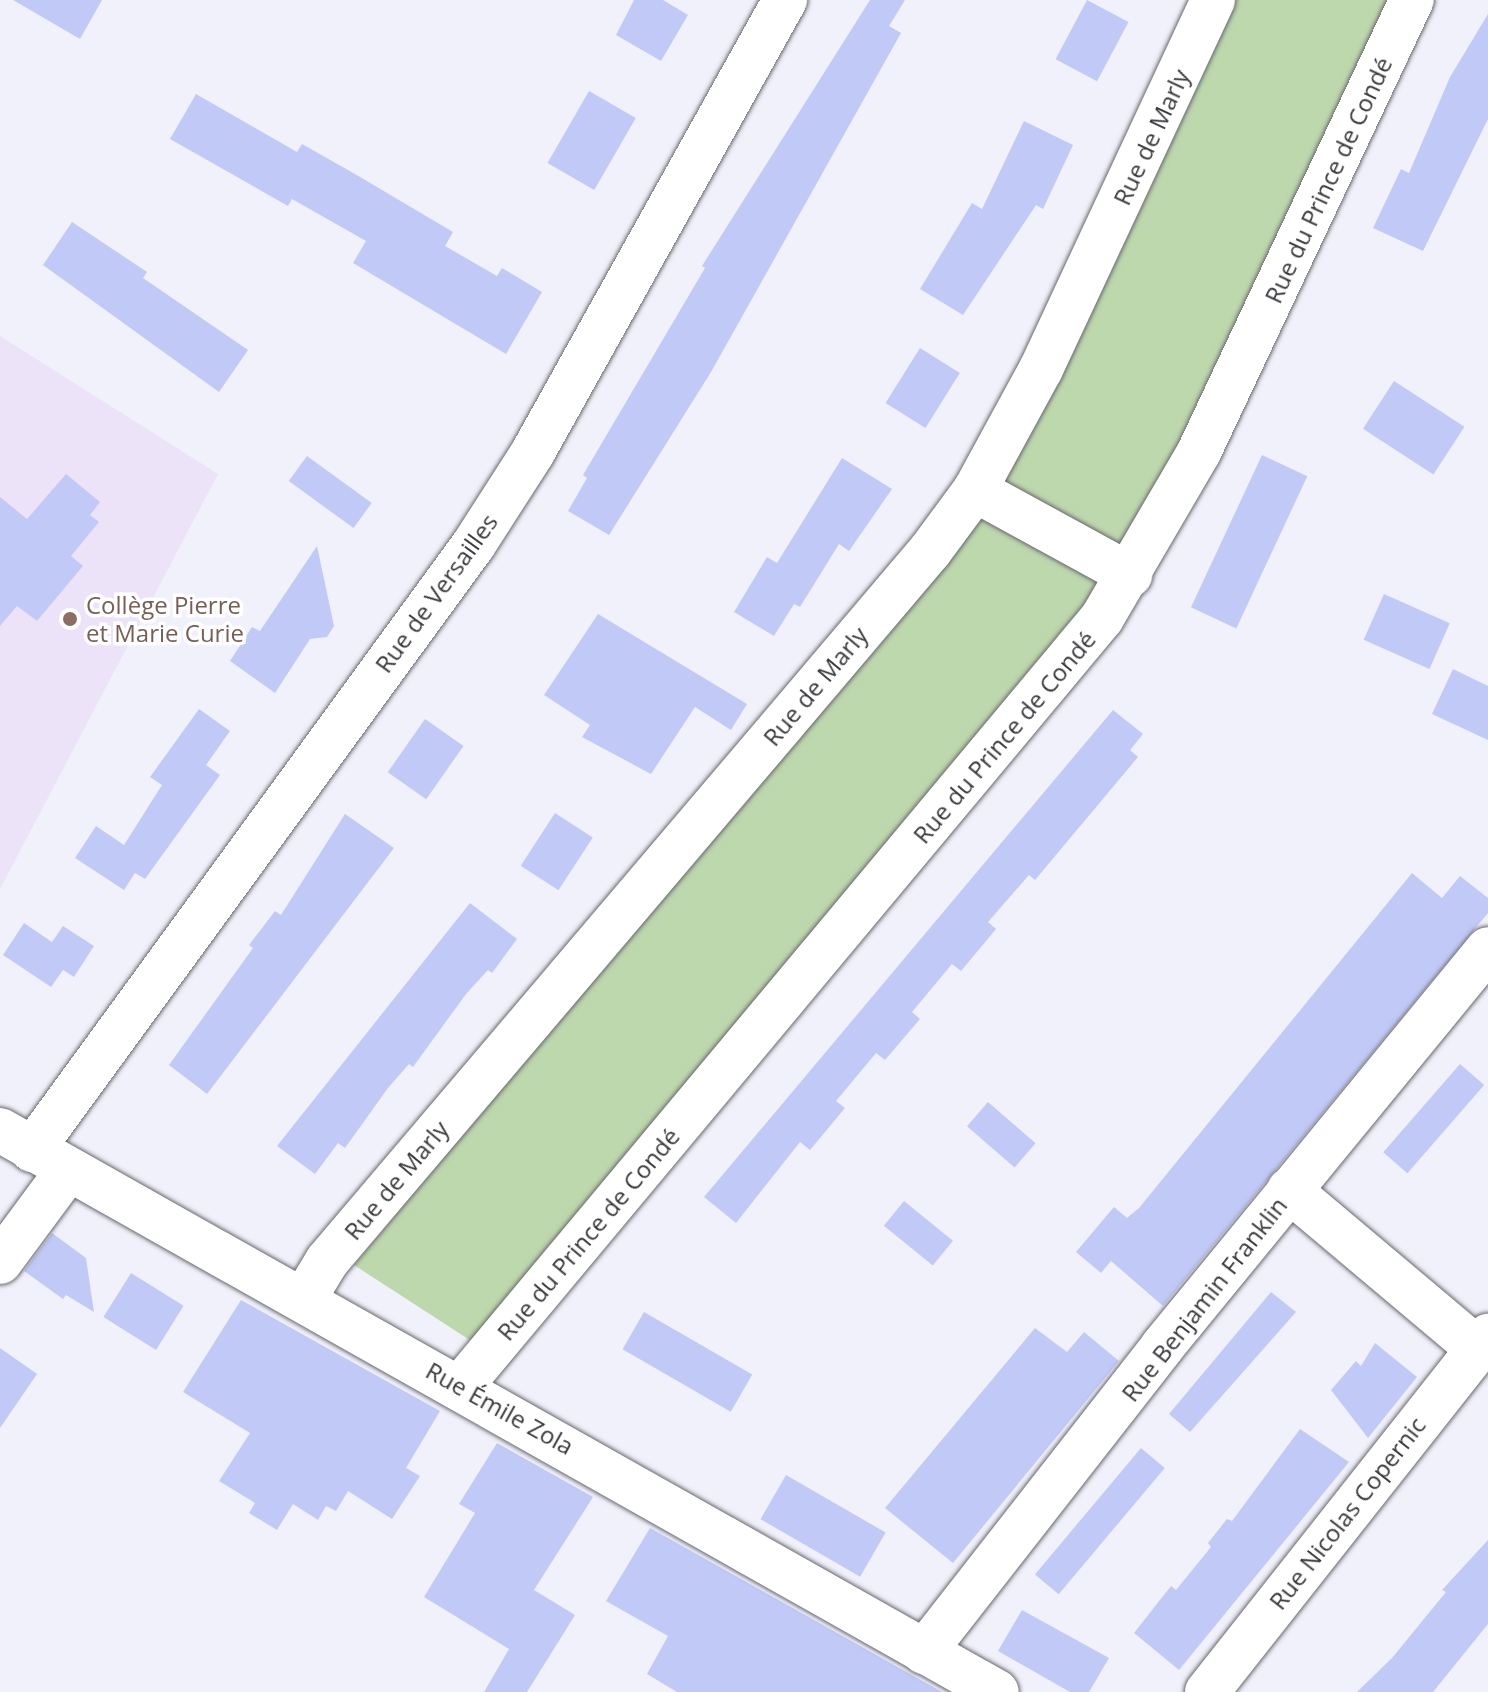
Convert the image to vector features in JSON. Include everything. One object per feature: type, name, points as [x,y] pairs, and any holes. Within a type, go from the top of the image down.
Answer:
[{"type":"street","name":"Rue de Versailles","points":[[0,1262],[33,1150],[474,544],[533,452],[785,0]]},
{"type":"street","name":"Rue de Marly","points":[[304,1299],[327,1261],[930,551],[975,490],[1041,369],[1213,0]]},
{"type":"street","name":"Rue du Prince de Condé","points":[[461,1386],[1067,664],[1130,575],[1199,452],[1412,0]]},
{"type":"street","points":[[975,490],[1130,575]]},
{"type":"street","name":"Rue Benjamin Franklin","points":[[924,1652],[1289,1190],[1488,949]]},
{"type":"street","name":"Rue Émile Zola","points":[[33,1150],[461,1386],[997,1692]]},
{"type":"street","points":[[1289,1190],[1483,1342]]},
{"type":"street","name":"Rue Nicolas Copernic","points":[[1207,1692],[1483,1342]]},
{"type":"shaded area","name":"Collège Pierre et Marie Curie","points":[[0,336],[218,474],[0,889]]},
{"type":"green space","points":[[1224,0],[1390,0],[1105,596],[499,1359],[354,1265],[945,551]]},
{"type":"building","points":[[13,0],[102,0],[80,39]]},
{"type":"building","points":[[634,0],[663,0],[688,15],[661,61],[616,35]]},
{"type":"building","points":[[870,0],[905,0],[889,26],[901,33],[711,372],[609,535],[568,511],[587,478],[583,475],[705,268],[702,266]]},
{"type":"building","points":[[1087,0],[1128,22],[1097,81],[1056,59]]},
{"type":"building","points":[[1488,14],[1488,119],[1423,251],[1373,228],[1401,169],[1409,173],[1450,77]]},
{"type":"building","points":[[589,91],[636,118],[594,190],[548,163]]},
{"type":"building","points":[[196,94],[297,152],[302,144],[355,174],[453,232],[445,246],[497,276],[502,268],[542,292],[506,354],[353,263],[366,241],[292,199],[288,206],[170,139]]},
{"type":"building","points":[[1024,121],[1073,145],[1043,209],[1036,205],[963,315],[920,289],[972,203],[982,209]]},
{"type":"building","points":[[72,222],[147,272],[143,278],[248,350],[219,392],[43,265]]},
{"type":"building","points":[[920,348],[960,373],[925,428],[886,403]]},
{"type":"building","points":[[1394,381],[1464,427],[1433,475],[1363,429]]},
{"type":"building","points":[[1262,455],[1307,476],[1236,628],[1191,607]]},
{"type":"building","points":[[307,456],[372,503],[354,528],[289,481]]},
{"type":"building","points":[[842,458],[892,489],[849,551],[839,544],[800,607],[794,604],[774,636],[734,612],[767,557],[777,563]]},
{"type":"building","points":[[66,474],[100,502],[90,515],[99,522],[71,556],[83,566],[37,621],[17,606],[0,626],[0,497],[27,519]]},
{"type":"building","points":[[317,546],[334,626],[327,637],[310,639],[275,693],[230,661],[252,627],[260,631]]},
{"type":"building","points":[[1384,594],[1450,623],[1429,669],[1364,640]]},
{"type":"building","points":[[598,614],[747,704],[731,730],[695,707],[651,774],[582,737],[590,725],[544,695]]},
{"type":"building","points":[[1453,669],[1488,686],[1488,740],[1432,714]]},
{"type":"building","points":[[199,709],[230,731],[206,765],[220,775],[145,879],[135,873],[124,890],[75,858],[96,826],[124,845],[162,785],[150,777]]},
{"type":"building","points":[[1113,710],[1143,734],[1130,750],[1138,757],[1035,880],[1029,875],[988,922],[996,929],[961,971],[952,964],[912,1012],[920,1019],[885,1060],[876,1053],[836,1101],[845,1108],[810,1150],[800,1142],[736,1223],[704,1197]]},
{"type":"building","points":[[425,719],[464,746],[426,799],[388,772]]},
{"type":"building","points":[[555,813],[593,838],[558,890],[521,866]]},
{"type":"building","points":[[345,814],[394,848],[207,1094],[169,1065],[253,948],[249,945],[275,911],[281,915]]},
{"type":"building","points":[[1412,873],[1442,898],[1460,876],[1488,898],[1488,913],[1163,1306],[1111,1261],[1101,1273],[1076,1252],[1114,1207],[1127,1218],[1139,1208]]},
{"type":"building","points":[[470,903],[517,939],[492,973],[488,970],[466,994],[413,1067],[409,1064],[388,1088],[345,1148],[338,1143],[315,1174],[277,1146]]},
{"type":"building","points":[[24,923],[52,942],[63,926],[94,946],[74,977],[63,970],[51,987],[3,955]]},
{"type":"building","points":[[1460,1064],[1484,1085],[1407,1173],[1383,1152]]},
{"type":"building","points":[[988,1102],[1036,1143],[1015,1167],[967,1126]]},
{"type":"building","points":[[904,1201],[953,1241],[933,1266],[884,1226]]},
{"type":"building","points":[[52,1233],[86,1258],[94,1312],[66,1295],[63,1299],[24,1271]]},
{"type":"building","points":[[131,1273],[184,1306],[156,1350],[103,1317]]},
{"type":"building","points":[[1271,1292],[1296,1312],[1190,1432],[1169,1414]]},
{"type":"building","points":[[241,1300],[440,1411],[406,1468],[420,1476],[392,1519],[348,1491],[336,1511],[326,1506],[318,1520],[293,1504],[277,1530],[249,1513],[255,1503],[219,1481],[250,1433],[183,1392]]},
{"type":"building","points":[[644,1312],[752,1374],[731,1412],[622,1349]]},
{"type":"building","points":[[1035,1328],[1067,1352],[1084,1332],[1119,1361],[953,1563],[885,1508]]},
{"type":"building","points":[[1375,1343],[1417,1377],[1368,1438],[1331,1390],[1356,1361],[1361,1366]]},
{"type":"building","points":[[0,1348],[37,1374],[0,1428]]},
{"type":"building","points":[[1300,1429],[1349,1462],[1179,1670],[1134,1633],[1171,1586],[1176,1590],[1211,1547],[1208,1543],[1227,1519],[1232,1521]]},
{"type":"building","points":[[497,1443],[593,1497],[534,1590],[575,1615],[527,1692],[484,1692],[509,1649],[424,1597],[475,1513],[459,1504]]},
{"type":"building","points":[[1141,1448],[1165,1468],[1059,1594],[1035,1574]]},
{"type":"building","points":[[786,1475],[886,1532],[860,1577],[760,1519]]},
{"type":"building","points":[[650,1528],[942,1692],[677,1692],[647,1674],[668,1636],[606,1601]]},
{"type":"building","points":[[1488,1540],[1488,1624],[1433,1692],[1357,1692],[1392,1658],[1446,1592],[1442,1590]]},
{"type":"building","points":[[1022,1610],[1109,1658],[1089,1692],[1070,1692],[998,1651]]},
{"type":"place","name":"Collège Pierre et Marie Curie","points":[[70,619]]}]
